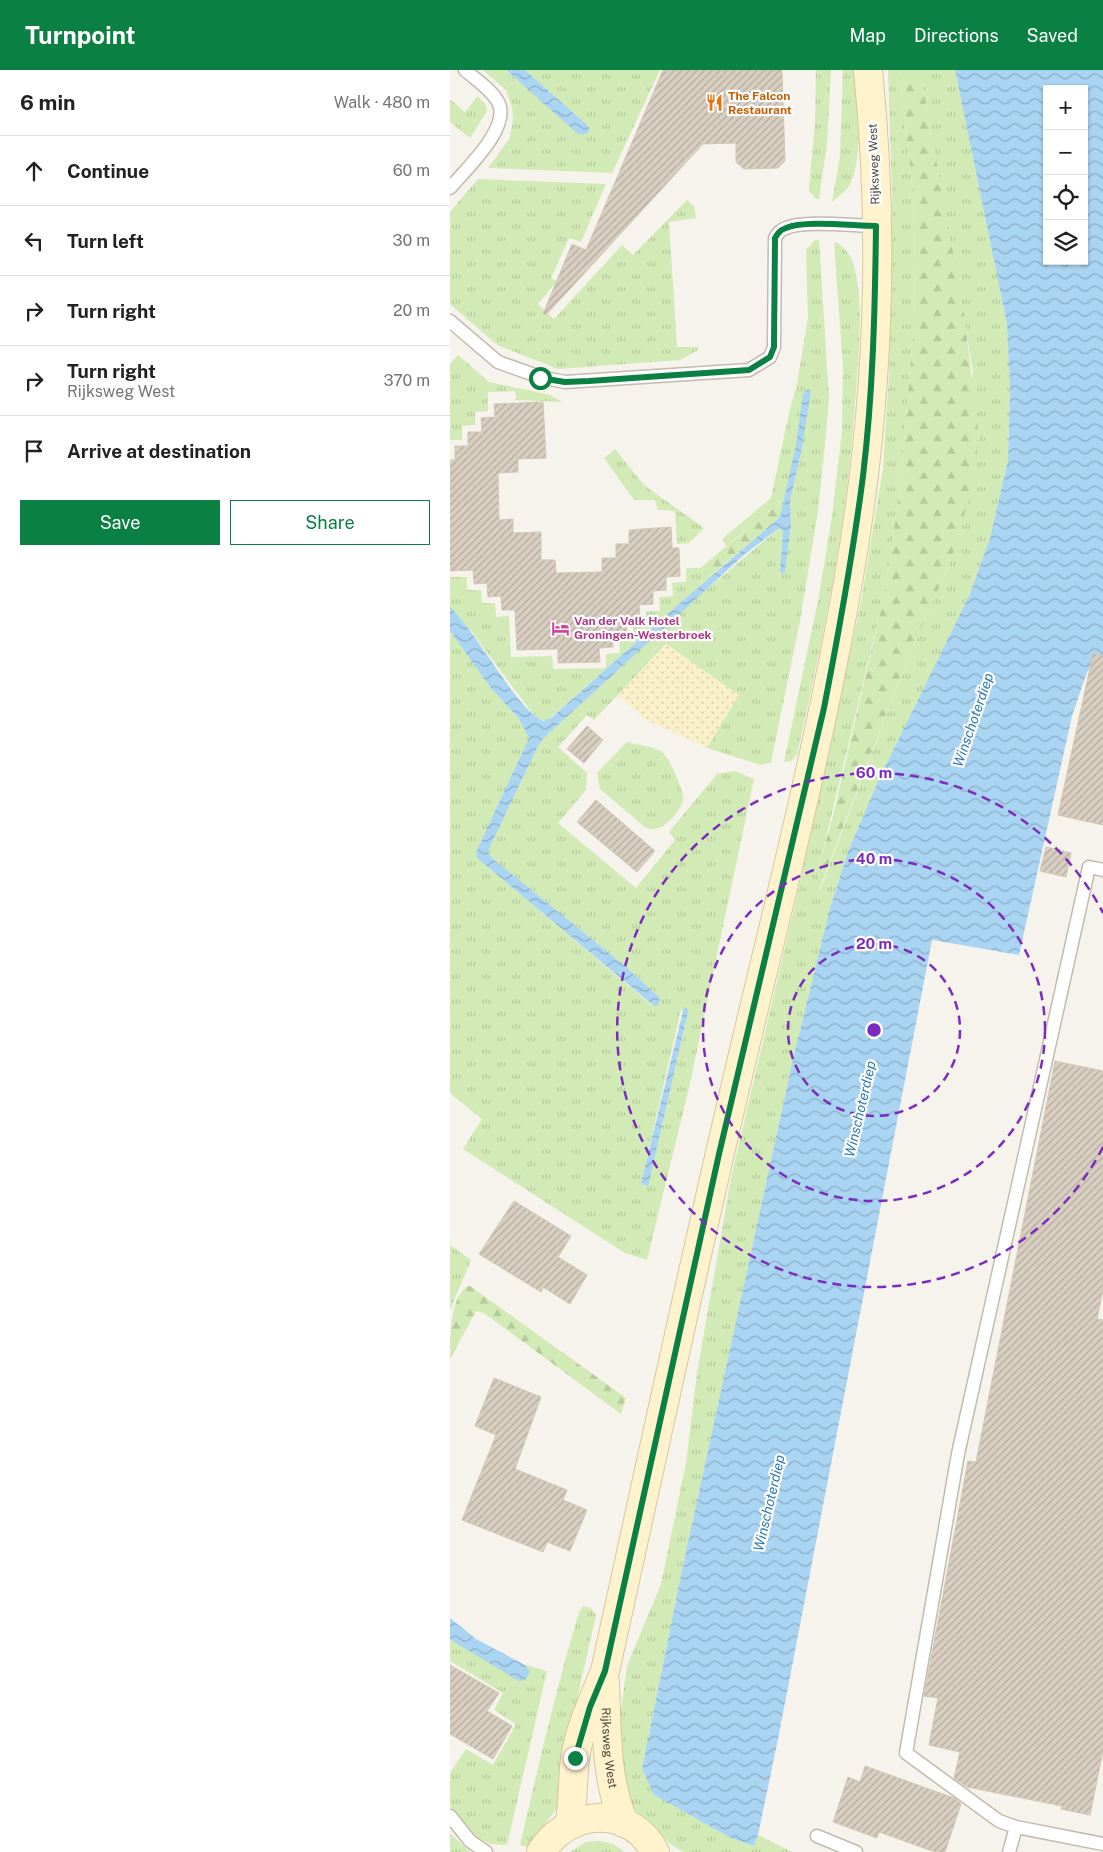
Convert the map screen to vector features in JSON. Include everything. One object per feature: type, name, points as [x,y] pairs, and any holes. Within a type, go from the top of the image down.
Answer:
[{"type":"main road","name":"Rijksweg West","points":[[569,1825],[573,1807],[575,1758],[590,1707],[605,1671],[719,1154],[824,708],[839,631],[863,474],[875,310],[876,226],[873,117],[868,70]]},
{"type":"main road","name":"Rijksweg West","points":[[605,1671],[608,1760],[616,1805],[624,1823]]},
{"type":"main road","points":[[541,1852],[557,1832],[569,1825],[590,1818],[602,1818],[624,1823],[646,1839],[655,1852]]},
{"type":"lane","points":[[450,188],[493,137],[502,117],[500,104],[495,96],[465,70]]},
{"type":"lane","points":[[450,321],[498,362],[540,378],[565,382],[749,370],[770,357],[774,347],[775,238],[779,232],[785,228],[803,224],[876,226]]},
{"type":"lane","points":[[1103,870],[1089,867],[958,1454],[906,1753],[999,1821],[1016,1827],[1103,1844]]},
{"type":"lane","points":[[450,1816],[470,1841],[486,1852]]},
{"type":"lane","points":[[1009,1852],[1016,1827]]},
{"type":"lane","points":[[817,1836],[856,1852]]},
{"type":"green space","points":[[483,70],[506,70],[518,81],[586,124],[525,70],[660,70],[612,173],[488,168],[510,138],[513,118],[512,107],[506,90]]},
{"type":"green space","points":[[816,70],[831,70],[827,144],[819,199],[816,199],[809,191],[815,123]]},
{"type":"green space","points":[[843,70],[854,70],[858,114],[857,160],[849,186],[832,202],[840,156]]},
{"type":"green space","points":[[888,70],[899,70],[913,193],[914,323],[901,477],[886,587],[814,888],[820,890],[909,655],[950,563],[973,371],[923,86],[918,70],[955,70],[1007,324],[1010,391],[1008,460],[990,538],[969,596],[879,779],[849,849],[830,908],[793,1059],[682,1570],[642,1769],[654,1795],[731,1838],[754,1846],[758,1835],[792,1852],[683,1852],[669,1843],[630,1805],[617,1750],[621,1710],[627,1666],[661,1584],[686,1463],[697,1373],[731,1178],[800,883],[861,602],[883,468],[889,375],[892,193]]},
{"type":"green space","points":[[899,70],[918,70],[923,86],[964,314],[979,437],[972,489],[950,563],[909,655],[819,890],[813,888],[834,812],[886,587],[901,477],[914,323],[915,262],[913,193]]},
{"type":"green space","points":[[478,96],[486,106],[487,111],[470,138],[450,122],[450,99],[465,112]]},
{"type":"green space","points":[[478,179],[606,184],[581,242],[569,238],[551,278],[557,281],[538,304],[554,319],[622,245],[633,255],[687,200],[694,206],[696,218],[669,222],[677,347],[698,347],[698,350],[680,360],[558,369],[497,345],[450,304],[450,212]]},
{"type":"green space","points":[[819,239],[829,399],[818,511],[800,621],[771,762],[761,765],[707,748],[738,695],[666,644],[594,720],[587,715],[558,747],[587,773],[586,790],[558,823],[636,888],[675,840],[669,832],[717,774],[735,771],[754,779],[689,1088],[647,1260],[625,1253],[463,1149],[482,1119],[450,1093],[450,631],[490,687],[519,719],[529,738],[476,852],[477,858],[653,1006],[660,998],[626,967],[491,857],[488,851],[539,744],[548,734],[687,606],[779,528],[783,531],[780,571],[785,572],[791,526],[790,501],[802,448],[810,391],[784,499],[726,546],[722,539],[771,498],[797,384],[808,318],[806,250],[815,240]],"holes":[[[681,1010],[688,1012],[648,1187],[641,1183]]]},
{"type":"green space","points":[[834,242],[843,247],[852,260],[859,291],[860,334],[852,442],[842,529],[814,678],[797,755],[791,761],[784,762],[819,596],[832,516],[842,431],[843,367]]},
{"type":"green space","points":[[458,355],[489,382],[550,395],[562,402],[516,400],[515,391],[488,392],[488,411],[475,412],[475,425],[462,426],[462,440],[450,440],[450,364]]},
{"type":"green space","points":[[615,449],[644,485],[704,528],[689,543],[677,544],[675,511],[658,510],[655,500],[634,500],[604,458]]},
{"type":"green space","points":[[784,499],[780,517],[708,578],[700,568]]},
{"type":"green space","points":[[686,568],[700,568],[708,578],[547,721],[538,719],[529,709],[471,631],[450,607],[450,577],[467,577],[467,590],[481,590],[482,603],[495,603],[496,617],[509,616],[511,657],[552,656],[553,669],[606,668],[606,654],[620,653],[619,640],[633,639],[633,626],[646,625],[646,611],[660,611],[659,597],[673,596],[672,583],[686,582]]},
{"type":"green space","points":[[627,742],[650,747],[662,752],[676,775],[682,791],[683,801],[673,817],[663,826],[652,829],[646,828],[600,789],[597,773]]},
{"type":"green space","points":[[450,1245],[471,1260],[450,1310]]},
{"type":"green space","points":[[467,1286],[470,1286],[626,1398],[621,1414],[484,1313],[476,1311],[450,1359],[454,1309],[461,1292]]},
{"type":"green space","points":[[583,1606],[591,1608],[596,1615],[570,1730],[559,1806],[527,1847],[520,1845],[563,1670],[579,1612]]},
{"type":"green space","points":[[450,1639],[530,1672],[525,1665],[547,1671],[507,1845],[490,1844],[475,1836],[450,1806],[450,1773],[466,1749],[493,1765],[516,1724],[494,1710],[503,1693],[450,1661]]},
{"type":"green space","points":[[450,1833],[470,1852],[450,1852]]},
{"type":"green space","points":[[600,1841],[613,1844],[625,1852],[570,1852],[586,1842]]},
{"type":"sand","points":[[666,644],[739,695],[707,748],[646,720],[618,695]]},
{"type":"water","points":[[506,70],[525,70],[586,124],[590,130],[586,134],[578,134]]},
{"type":"water","name":"Winschoterdiep","points":[[955,70],[1103,70],[1103,657],[1095,660],[1087,672],[1072,716],[1019,955],[932,940],[778,1739],[754,1846],[731,1838],[654,1795],[642,1769],[682,1570],[793,1059],[830,908],[849,849],[879,779],[969,596],[990,538],[1008,460],[1010,391],[1007,324]]},
{"type":"water","points":[[808,389],[811,391],[802,448],[790,501],[791,526],[785,572],[783,574],[780,571],[783,531],[779,528],[745,554],[548,734],[539,744],[488,851],[491,857],[626,967],[660,998],[658,1005],[654,1006],[477,858],[476,852],[529,738],[519,719],[490,687],[450,631],[450,607],[461,619],[521,702],[543,721],[551,718],[780,517],[796,445],[803,394]]},
{"type":"water","points":[[684,1007],[688,1009],[688,1012],[648,1187],[641,1183]]},
{"type":"water","points":[[450,1618],[476,1639],[525,1665],[530,1672],[525,1680],[519,1681],[450,1639]]},
{"type":"building","points":[[663,70],[782,70],[785,161],[778,168],[744,169],[736,162],[736,143],[703,144],[546,315],[543,314],[572,244],[586,250]]},
{"type":"building","points":[[543,402],[546,458],[518,459],[518,472],[498,473],[499,520],[513,519],[513,533],[541,532],[541,560],[555,560],[556,573],[602,572],[602,558],[616,558],[616,544],[629,544],[629,530],[671,527],[672,548],[679,548],[680,576],[666,577],[666,590],[653,591],[653,604],[639,605],[640,619],[626,619],[627,633],[613,633],[613,647],[599,648],[600,662],[558,663],[558,649],[517,650],[515,610],[502,610],[501,596],[488,597],[487,583],[474,584],[473,570],[450,571],[450,460],[455,460],[455,446],[468,446],[468,432],[482,432],[481,418],[495,417],[494,404]]},
{"type":"building","points":[[1093,654],[1103,655],[1103,825],[1058,815]]},
{"type":"building","points":[[587,726],[603,740],[584,763],[567,749]]},
{"type":"building","points":[[596,800],[655,851],[637,872],[577,822]]},
{"type":"building","points":[[1046,847],[1071,853],[1066,877],[1040,871]]},
{"type":"building","points":[[1055,1061],[1103,1071],[1103,1290],[1097,1319],[1103,1320],[1103,1751],[1090,1815],[1061,1809],[1062,1806],[967,1787],[954,1778],[960,1752],[929,1745],[938,1698],[924,1696],[968,1461],[976,1462]]},
{"type":"building","points":[[514,1201],[571,1236],[558,1257],[587,1275],[570,1304],[543,1287],[541,1292],[479,1254]]},
{"type":"building","points":[[494,1378],[541,1397],[515,1469],[567,1490],[563,1500],[587,1510],[570,1551],[547,1542],[543,1552],[462,1520],[496,1435],[475,1426]]},
{"type":"building","points":[[450,1665],[499,1693],[487,1711],[512,1726],[493,1759],[450,1734]]},
{"type":"building","points":[[865,1766],[954,1798],[961,1804],[945,1852],[935,1852],[879,1832],[877,1838],[833,1822],[848,1777],[860,1782]]},
{"type":"place","name":"The Falcon Restaurant","points":[[714,103]]},
{"type":"place","name":"Van der Valk Hotel Groningen-Westerbroek","points":[[560,628]]},
{"type":"route","points":[[540,378],[565,382],[589,381],[749,370],[761,365],[770,357],[774,347],[775,238],[779,232],[785,228],[803,224],[876,226],[875,310],[863,474],[850,573],[824,708],[719,1154],[605,1671],[590,1707],[575,1758]]}]
